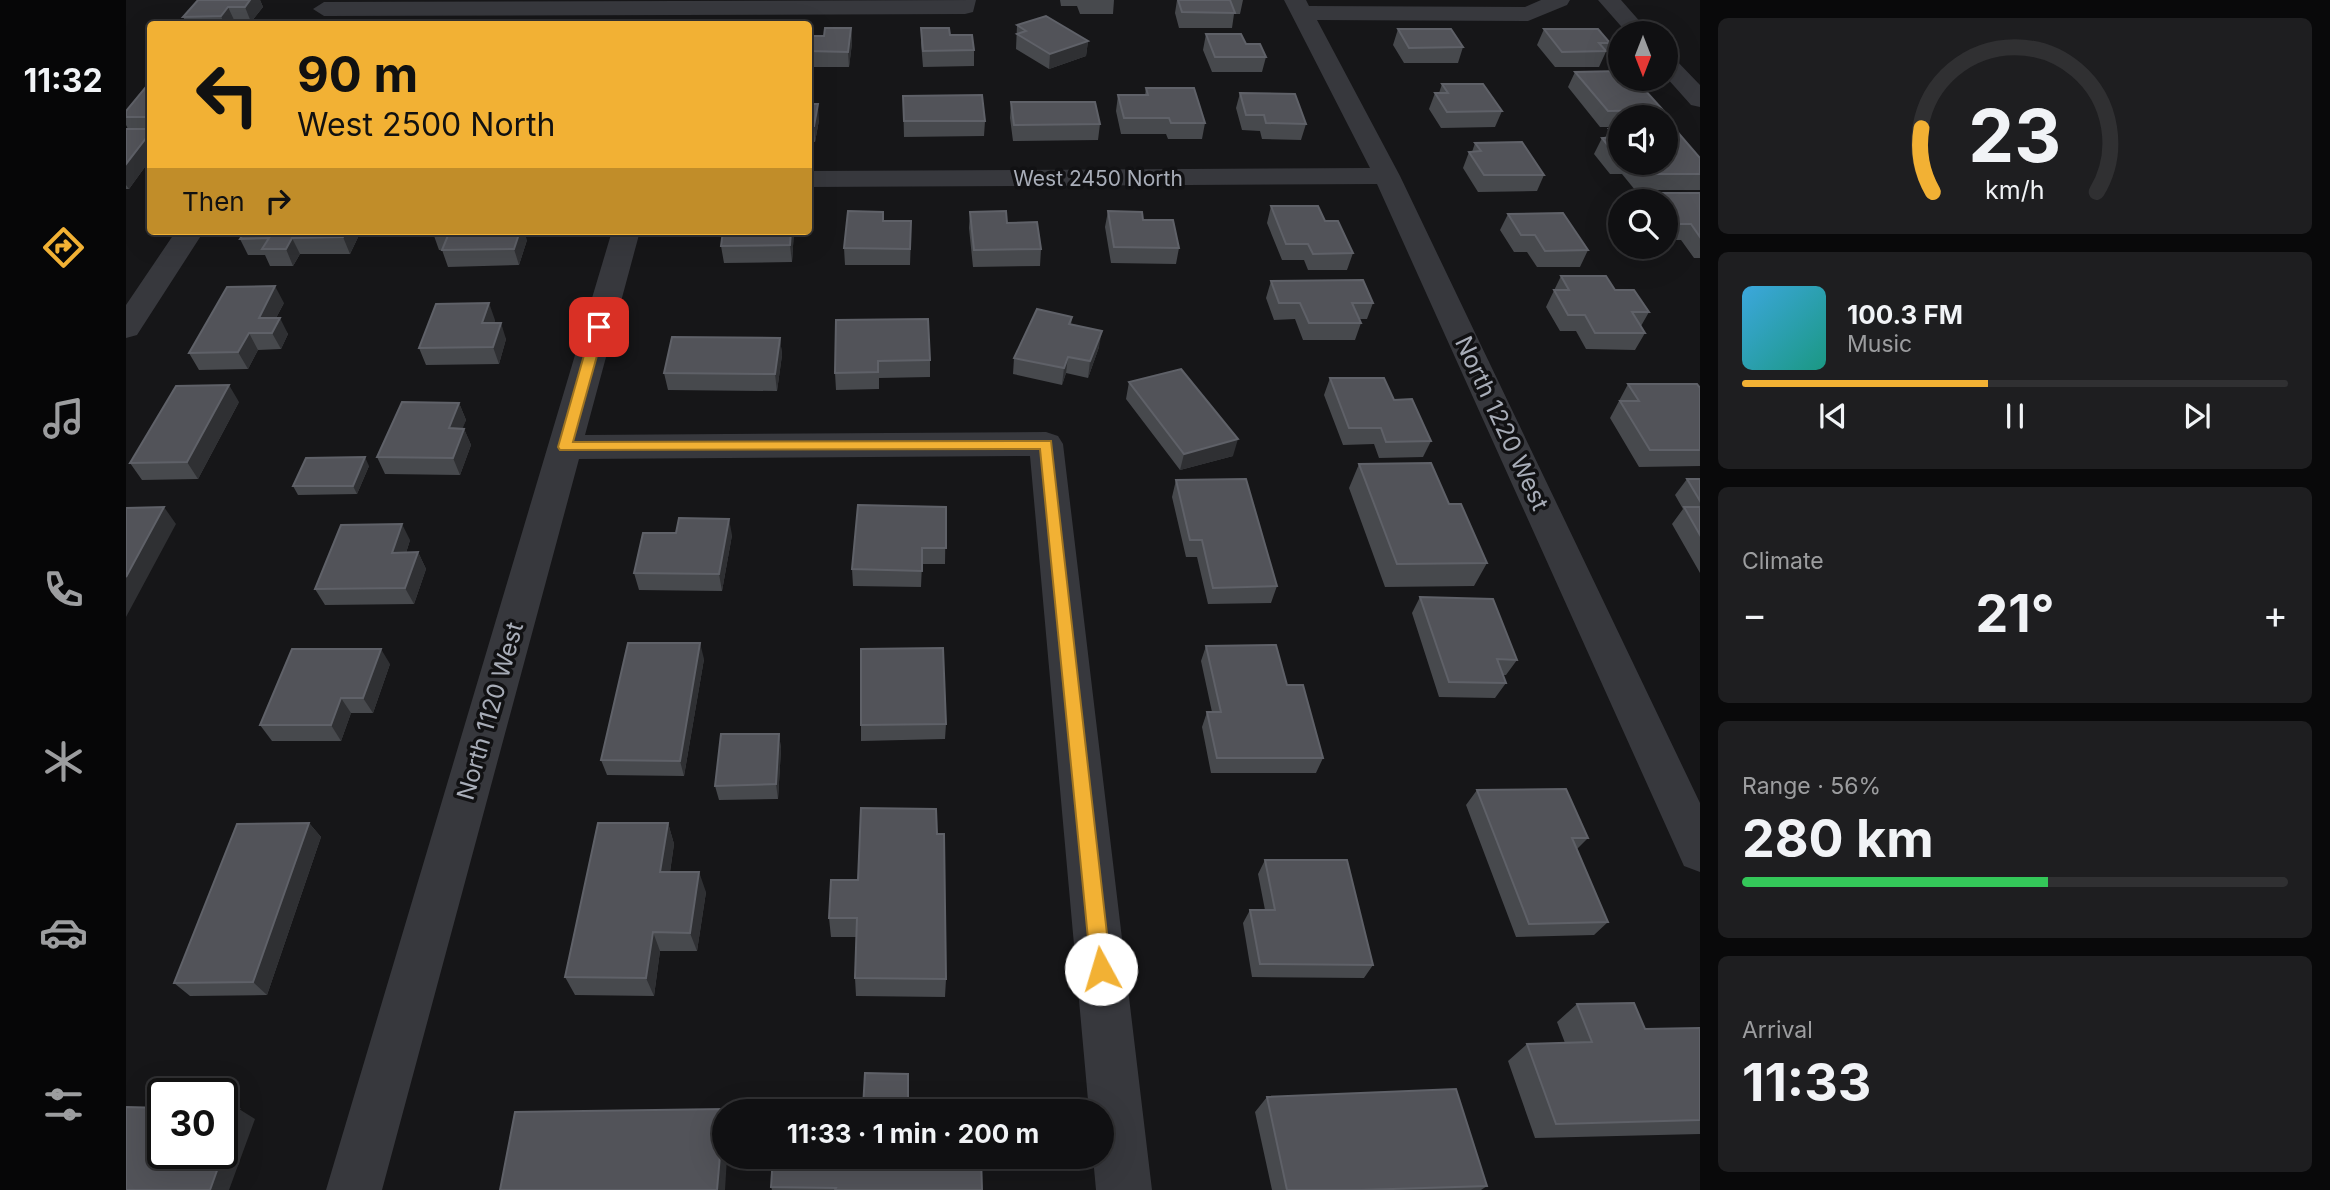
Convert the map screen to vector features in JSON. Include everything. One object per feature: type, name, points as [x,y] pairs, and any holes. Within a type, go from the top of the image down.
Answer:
[{"type":"street","points":[[1298,7],[1528,14],[1559,0]]},
{"type":"street","points":[[1609,0],[1628,21]]},
{"type":"street","points":[[323,11],[647,4],[965,4]]},
{"type":"street","name":"North 1220 West","points":[[1298,7],[1387,176],[1700,851]]},
{"type":"street","points":[[1678,76],[1700,100]]},
{"type":"street","name":"West 2450 North","points":[[812,179],[1387,176]]},
{"type":"street","points":[[126,328],[187,235]]},
{"type":"street","name":"North 1120 West","points":[[354,1190],[625,235]]},
{"type":"street","points":[[565,447],[1046,444],[1124,1190]]},
{"type":"building","points":[[198,0],[250,0],[245,7],[228,7],[221,16],[183,17]]},
{"type":"building","points":[[1178,0],[1230,0],[1235,13],[1182,12]]},
{"type":"building","points":[[1046,16],[1088,41],[1050,54],[1017,34],[1026,31],[1017,25]]},
{"type":"building","points":[[825,28],[851,28],[848,52],[812,51],[812,36],[824,36]]},
{"type":"building","points":[[921,28],[949,28],[950,35],[972,35],[974,50],[923,51]]},
{"type":"building","points":[[1398,29],[1451,29],[1463,47],[1409,48]]},
{"type":"building","points":[[1544,29],[1598,29],[1608,41],[1608,43],[1599,43],[1606,51],[1562,52]]},
{"type":"building","points":[[1206,34],[1241,34],[1246,44],[1260,44],[1266,57],[1215,57]]},
{"type":"building","points":[[1608,71],[1608,91],[1646,91],[1658,105],[1608,105],[1608,111],[1575,72]]},
{"type":"building","points":[[1442,84],[1483,84],[1502,111],[1447,112],[1435,93],[1448,93]]},
{"type":"building","points":[[147,86],[147,117],[126,117],[126,111]]},
{"type":"building","points":[[1146,88],[1194,88],[1205,123],[1171,123],[1169,118],[1124,118],[1118,95],[1148,95]]},
{"type":"building","points":[[1240,93],[1295,94],[1306,124],[1266,123],[1264,115],[1246,115]]},
{"type":"building","points":[[982,95],[985,121],[904,121],[903,96]]},
{"type":"building","points":[[1011,102],[1095,102],[1100,124],[1014,125]]},
{"type":"building","points":[[812,104],[818,104],[814,126]]},
{"type":"building","points":[[126,129],[147,129],[147,137],[126,164]]},
{"type":"building","points":[[1678,132],[1700,158],[1700,174],[1678,174]]},
{"type":"building","points":[[1522,142],[1544,175],[1484,175],[1469,152],[1481,151],[1475,143]]},
{"type":"building","points":[[1678,193],[1700,193],[1700,237],[1691,224],[1678,224]]},
{"type":"building","points":[[1271,206],[1318,206],[1325,221],[1338,221],[1353,253],[1313,254],[1308,244],[1286,244]]},
{"type":"building","points":[[848,211],[883,212],[883,221],[911,221],[910,249],[844,248]]},
{"type":"building","points":[[1006,211],[1007,223],[1037,222],[1041,249],[974,250],[970,212]]},
{"type":"building","points":[[1108,211],[1142,212],[1143,220],[1173,220],[1179,248],[1114,247]]},
{"type":"building","points":[[1563,213],[1588,250],[1545,251],[1535,235],[1521,235],[1508,214]]},
{"type":"building","points":[[242,235],[344,235],[292,238],[286,249],[262,249],[269,238],[240,239]]},
{"type":"building","points":[[448,235],[519,235],[514,249],[442,250]]},
{"type":"building","points":[[722,235],[791,235],[790,245],[721,246]]},
{"type":"building","points":[[1561,276],[1606,276],[1615,290],[1634,290],[1649,312],[1632,312],[1645,333],[1595,333],[1585,315],[1568,315],[1554,290],[1569,290]]},
{"type":"building","points":[[1363,280],[1373,303],[1352,303],[1361,323],[1309,323],[1300,303],[1279,303],[1271,281]]},
{"type":"building","points":[[275,286],[259,318],[280,318],[272,333],[249,333],[238,352],[189,353],[227,287]]},
{"type":"building","points":[[489,303],[482,323],[501,323],[493,347],[419,348],[436,304]]},
{"type":"building","points":[[1037,309],[1072,317],[1069,324],[1102,331],[1090,361],[1068,357],[1064,368],[1014,358]]},
{"type":"building","points":[[928,319],[930,360],[878,361],[878,372],[835,373],[836,320]]},
{"type":"building","points":[[672,337],[780,338],[775,374],[664,373]]},
{"type":"building","points":[[1181,369],[1238,439],[1184,454],[1129,382]]},
{"type":"building","points":[[1330,378],[1384,378],[1394,400],[1412,399],[1431,441],[1386,442],[1381,428],[1349,428]]},
{"type":"building","points":[[1628,384],[1697,384],[1700,388],[1700,450],[1650,450],[1620,401],[1639,401]]},
{"type":"building","points":[[229,385],[187,462],[130,463],[176,386]]},
{"type":"building","points":[[402,402],[459,403],[449,428],[464,429],[453,458],[377,457]]},
{"type":"building","points":[[365,457],[353,486],[293,486],[306,458]]},
{"type":"building","points":[[1431,463],[1449,504],[1461,504],[1487,563],[1397,564],[1359,464]]},
{"type":"building","points":[[1246,479],[1277,586],[1213,588],[1202,540],[1190,540],[1176,480]]},
{"type":"building","points":[[1687,479],[1700,479],[1700,501]]},
{"type":"building","points":[[858,505],[946,507],[946,548],[922,548],[922,571],[852,569]]},
{"type":"building","points":[[164,507],[126,577],[126,508]]},
{"type":"building","points":[[1684,507],[1700,507],[1700,535]]},
{"type":"building","points":[[679,518],[729,519],[719,574],[634,573],[643,533],[676,533]]},
{"type":"building","points":[[402,524],[392,553],[418,552],[405,588],[315,589],[341,525]]},
{"type":"building","points":[[1420,597],[1493,599],[1517,660],[1497,659],[1506,683],[1449,682]]},
{"type":"building","points":[[628,643],[700,643],[680,761],[601,760]]},
{"type":"building","points":[[1276,645],[1287,685],[1303,685],[1323,758],[1217,758],[1207,712],[1221,712],[1206,646]]},
{"type":"building","points":[[943,648],[946,724],[861,725],[861,649]]},
{"type":"building","points":[[292,649],[381,649],[363,698],[341,698],[331,725],[260,725]]},
{"type":"building","points":[[721,734],[779,734],[776,784],[715,786]]},
{"type":"building","points":[[1566,789],[1588,838],[1572,838],[1608,922],[1529,924],[1477,790]]},
{"type":"building","points":[[861,808],[936,809],[937,834],[944,834],[946,979],[855,978],[857,918],[829,918],[831,880],[858,880]]},
{"type":"building","points":[[309,823],[253,982],[174,983],[237,824]]},
{"type":"building","points":[[598,823],[668,823],[660,872],[699,872],[690,933],[653,932],[646,978],[565,977]]},
{"type":"building","points":[[1265,860],[1347,860],[1373,965],[1260,964],[1250,910],[1275,910]]},
{"type":"building","points":[[1634,1003],[1645,1029],[1700,1028],[1700,1120],[1556,1124],[1527,1044],[1592,1042],[1577,1004]]},
{"type":"building","points":[[865,1073],[908,1074],[908,1099],[864,1099]]},
{"type":"building","points":[[1456,1089],[1487,1186],[1287,1190],[1267,1097]]},
{"type":"building","points":[[126,1107],[147,1108],[147,1169],[218,1169],[210,1190],[126,1190]]},
{"type":"building","points":[[712,1109],[712,1169],[719,1169],[717,1190],[500,1190],[515,1112]]},
{"type":"building","points":[[772,1169],[981,1169],[982,1190],[771,1187]]},
{"type":"route","points":[[599,327],[565,447],[1046,444],[1101,969]]}]
